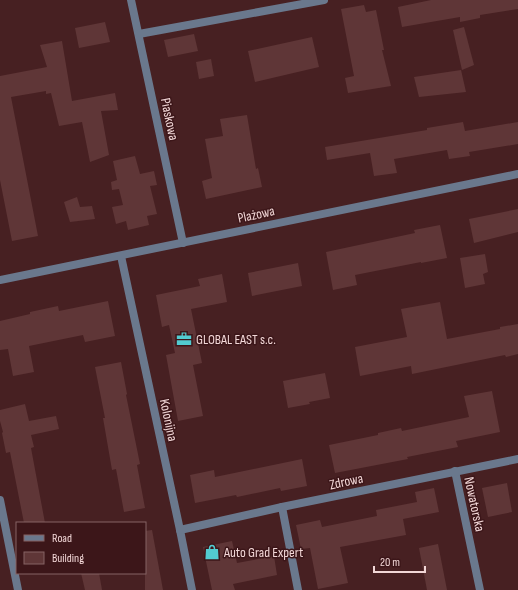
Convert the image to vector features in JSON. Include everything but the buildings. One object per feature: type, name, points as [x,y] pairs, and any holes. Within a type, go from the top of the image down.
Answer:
[{"type":"street","name":"Piaskowa","points":[[131,0],[183,243]]},
{"type":"street","points":[[139,34],[324,0]]},
{"type":"street","name":"Plażowa","points":[[0,280],[518,174]]},
{"type":"street","name":"Kolonijna","points":[[121,256],[192,590]]},
{"type":"street","name":"Zdrowa","points":[[180,530],[282,507],[518,459]]},
{"type":"street","name":"Nowatorska","points":[[455,471],[480,590]]},
{"type":"street","points":[[0,500],[18,590]]},
{"type":"street","points":[[282,507],[298,590]]},
{"type":"place","name":"GLOBAL EAST s.c.","points":[[184,339]]},
{"type":"place","name":"Auto Grad Expert","points":[[212,552]]}]
